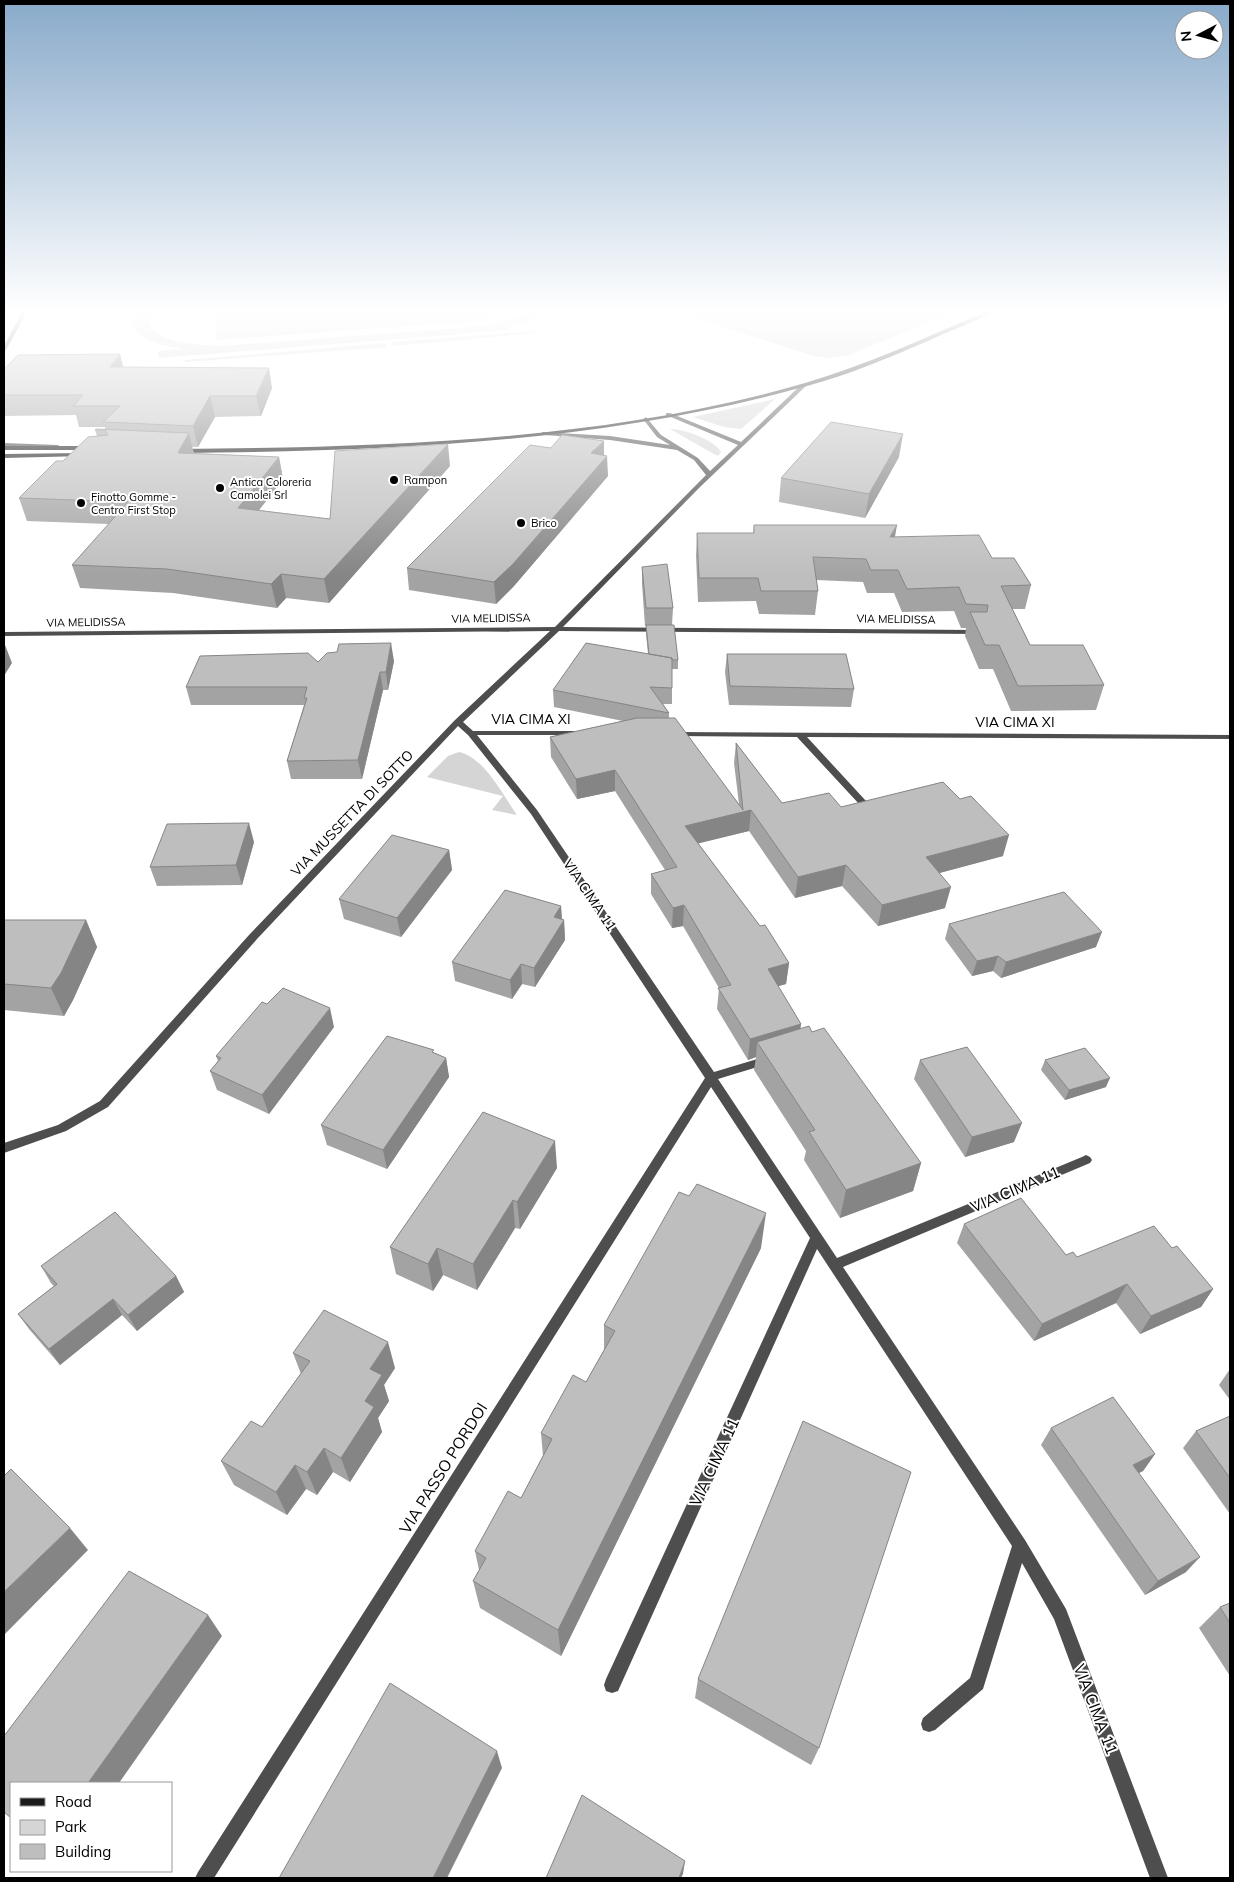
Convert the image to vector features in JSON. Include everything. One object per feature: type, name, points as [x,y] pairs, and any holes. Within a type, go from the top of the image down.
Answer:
[{"type":"main road","points":[[173,451],[394,446],[543,433],[646,418],[734,400]]},
{"type":"main road","points":[[4,446],[96,448]]},
{"type":"main road","points":[[4,456],[88,455]]},
{"type":"street","name":"VIA MUSSETTA DI SOTTO","points":[[4,1148],[62,1128],[104,1104],[260,931],[458,722],[558,629],[741,444],[788,400]]},
{"type":"street","points":[[668,414],[741,444]]},
{"type":"street","points":[[646,418],[659,436],[696,459],[710,475]]},
{"type":"street","points":[[543,433],[612,437],[676,448]]},
{"type":"street","name":"VIA MELIDISSA","points":[[4,634],[558,629],[978,632]]},
{"type":"street","name":"VIA CIMA 11","points":[[458,722],[471,732],[534,812],[1020,1545],[1060,1615],[1159,1878]]},
{"type":"street","name":"VIA CIMA XI","points":[[471,732],[591,733]]},
{"type":"street","name":"VIA CIMA XI","points":[[660,734],[1230,737]]},
{"type":"street","points":[[800,735],[863,803]]},
{"type":"street","points":[[712,1078],[776,1058]]},
{"type":"street","name":"VIA PASSO PORDOI","points":[[204,1878],[712,1078]]},
{"type":"street","name":"VIA CIMA 11","points":[[834,1265],[1086,1160]]},
{"type":"street","name":"VIA CIMA 11","points":[[612,1685],[816,1238]]},
{"type":"street","points":[[929,1724],[977,1683],[1020,1545]]},
{"type":"green space","points":[[774,400],[741,429],[724,427],[693,417]]},
{"type":"green space","points":[[670,429],[682,430],[705,439],[721,452],[718,456]]},
{"type":"green space","points":[[459,752],[477,761],[485,769],[517,815],[492,810],[503,796],[427,777],[448,756]]},
{"type":"building","points":[[79,400],[208,400],[193,426],[103,422],[120,406],[73,406]]},
{"type":"building","points":[[831,422],[903,434],[869,494],[781,478]]},
{"type":"building","points":[[96,429],[189,433],[178,453],[279,457],[238,508],[330,519],[335,451],[448,444],[324,579],[281,574],[271,584],[167,569],[72,565],[128,502],[19,498],[56,461],[63,461],[88,437],[108,435],[105,430]]},
{"type":"building","name":"Brico","points":[[562,435],[604,441],[591,453],[607,456],[513,564],[494,582],[407,568],[530,445],[551,448]]},
{"type":"building","points":[[754,525],[897,525],[890,537],[979,535],[992,558],[1014,558],[1031,585],[1001,586],[1030,645],[1083,645],[1104,685],[1018,686],[999,645],[985,645],[970,612],[987,612],[988,605],[966,604],[959,587],[907,589],[898,570],[871,570],[866,559],[813,557],[818,591],[761,591],[758,578],[699,578],[697,533],[754,533]]},
{"type":"building","points":[[667,564],[673,608],[646,608],[642,567]]},
{"type":"building","points":[[646,625],[674,625],[678,660],[649,654]]},
{"type":"building","points":[[391,643],[386,672],[380,672],[358,760],[287,761],[307,698],[304,698],[307,687],[186,687],[200,656],[308,653],[318,662],[327,653],[337,652],[339,644]]},
{"type":"building","points":[[586,643],[672,658],[672,688],[650,687],[669,713],[553,690]]},
{"type":"building","points":[[727,654],[846,654],[854,689],[730,686]]},
{"type":"building","points":[[637,718],[675,718],[743,810],[736,743],[782,803],[829,793],[841,807],[943,782],[960,799],[971,796],[1009,835],[926,857],[951,887],[882,905],[846,865],[798,877],[751,810],[685,826],[760,926],[765,925],[789,963],[768,969],[801,1024],[750,1039],[718,988],[731,985],[684,905],[673,908],[651,874],[677,867],[615,770],[576,779],[550,737]]},
{"type":"building","points":[[249,823],[236,865],[150,867],[167,824]]},
{"type":"building","points":[[392,835],[449,850],[397,918],[339,899]]},
{"type":"building","points":[[505,890],[561,906],[554,917],[564,920],[534,968],[521,964],[510,980],[452,962]]},
{"type":"building","points":[[1064,892],[1102,932],[1006,962],[998,956],[977,961],[949,924]]},
{"type":"building","points":[[4,920],[86,920],[61,973],[51,988],[4,984]]},
{"type":"building","points":[[283,988],[330,1008],[262,1095],[210,1071],[221,1058],[216,1056],[262,1002],[267,1004]]},
{"type":"building","points":[[809,1026],[812,1032],[824,1028],[921,1163],[846,1190],[809,1132],[815,1130],[757,1042]]},
{"type":"building","points":[[387,1036],[434,1050],[432,1052],[446,1058],[383,1150],[321,1125]]},
{"type":"building","points":[[967,1047],[1022,1123],[972,1137],[920,1060]]},
{"type":"building","points":[[1085,1048],[1110,1078],[1069,1090],[1045,1060]]},
{"type":"building","points":[[483,1112],[555,1141],[517,1202],[513,1200],[473,1264],[437,1248],[428,1264],[390,1247]]},
{"type":"building","points":[[697,1184],[766,1213],[558,1630],[473,1581],[486,1558],[475,1551],[508,1491],[521,1498],[552,1439],[541,1433],[573,1375],[586,1382],[615,1331],[604,1325],[679,1192],[689,1196]]},
{"type":"building","points":[[1021,1198],[1066,1255],[1073,1252],[1077,1257],[1154,1226],[1172,1248],[1177,1246],[1213,1289],[1151,1316],[1127,1284],[1042,1324],[964,1224]]},
{"type":"building","points":[[115,1212],[176,1276],[128,1315],[113,1299],[49,1349],[18,1314],[57,1284],[41,1266]]},
{"type":"building","points":[[324,1310],[388,1342],[370,1369],[382,1375],[365,1401],[374,1407],[341,1458],[324,1448],[307,1472],[295,1465],[276,1492],[221,1461],[251,1421],[262,1427],[310,1361],[293,1353]]},
{"type":"building","points":[[1113,1397],[1155,1454],[1133,1465],[1200,1557],[1158,1581],[1051,1428]]},
{"type":"building","points":[[1230,1416],[1230,1478],[1196,1431]]},
{"type":"building","points":[[803,1421],[911,1472],[819,1748],[698,1679]]},
{"type":"building","points":[[11,1469],[70,1528],[4,1592],[4,1476]]},
{"type":"building","points":[[129,1571],[208,1615],[89,1782],[10,1782],[10,1817],[4,1812],[4,1736]]},
{"type":"building","points":[[1230,1603],[1230,1623],[1220,1607]]},
{"type":"building","points":[[390,1683],[497,1751],[433,1878],[279,1878]]},
{"type":"building","points":[[582,1795],[685,1861],[679,1878],[546,1878]]},
{"type":"place","name":"Rampon","points":[[394,480]]},
{"type":"place","name":"Antica Coloreria Camolei Srl","points":[[220,488]]},
{"type":"place","name":"Finotto Gomme - Centro First Stop","points":[[81,503]]},
{"type":"place","name":"Brico","points":[[521,523]]}]
